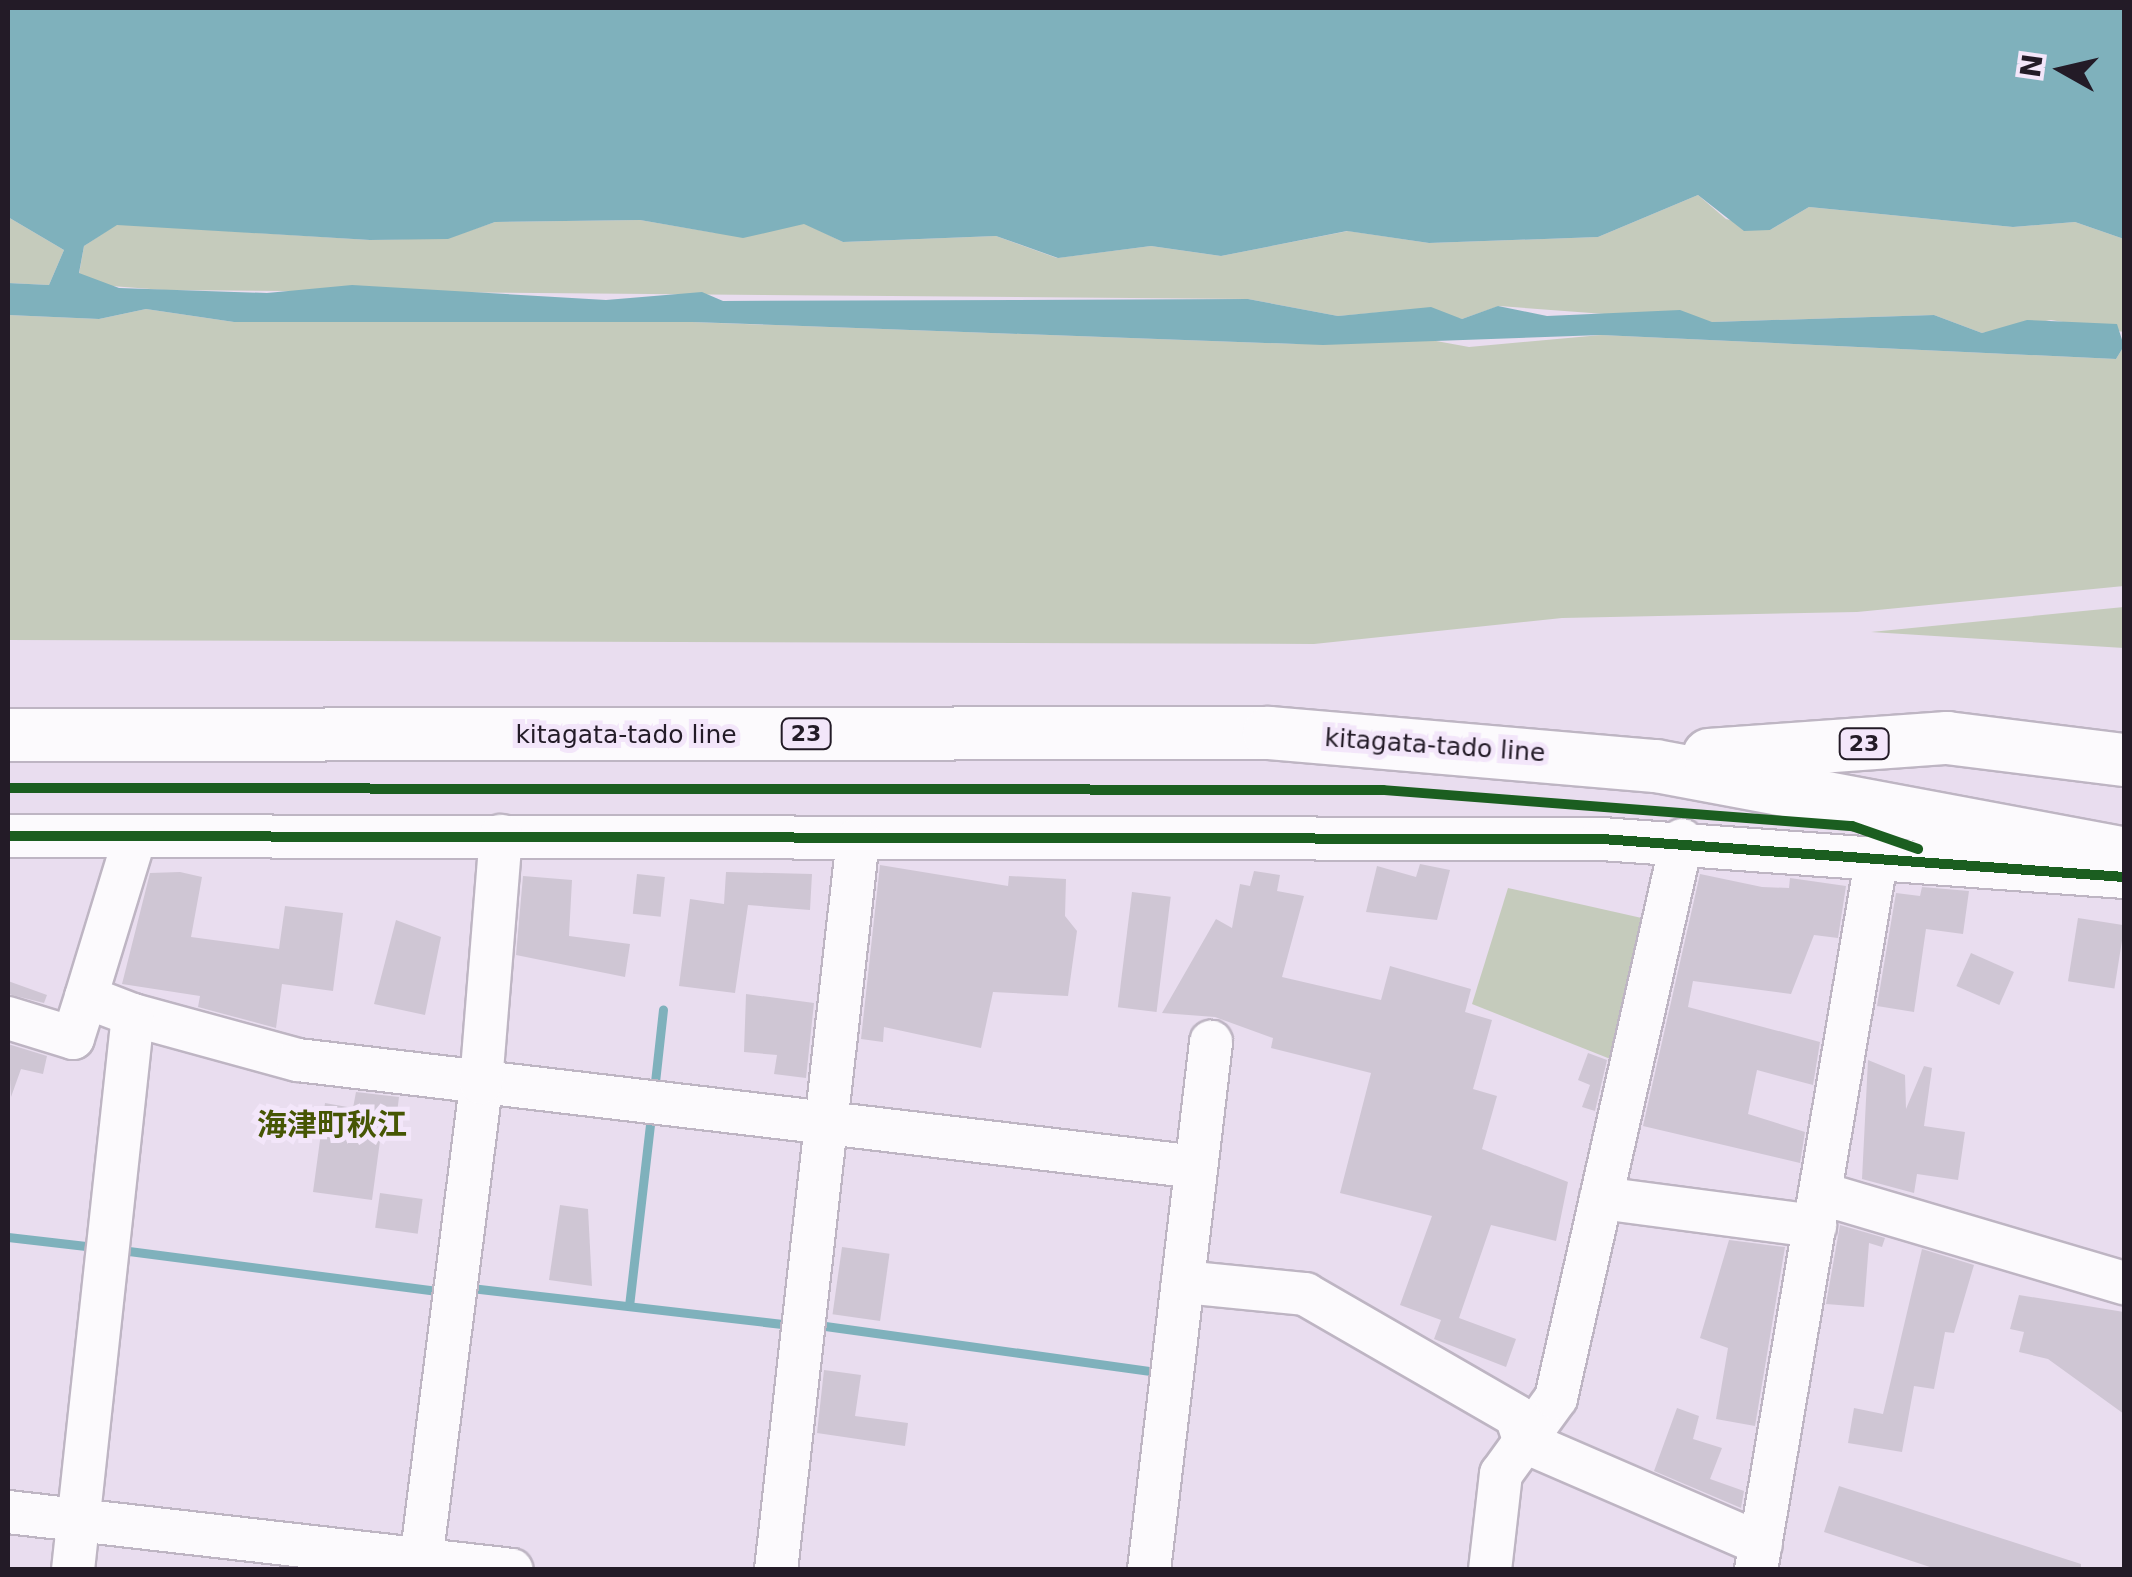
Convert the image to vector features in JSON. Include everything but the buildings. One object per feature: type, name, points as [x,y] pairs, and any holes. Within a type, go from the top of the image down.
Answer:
[{"type":"main road","name":"kitagata-tado line","points":[[8,736],[1269,733],[1603,758]]},
{"type":"main road","name":"23","points":[[1603,758],[1946,738],[2124,760]]},
{"type":"main road","points":[[1603,758],[2124,854]]},
{"type":"street","points":[[8,836],[1682,840],[2124,877]]},
{"type":"street","points":[[421,1560],[481,1083],[501,836]]},
{"type":"street","points":[[8,1018],[74,1038],[135,837]]},
{"type":"street","points":[[776,1570],[858,839]]},
{"type":"street","points":[[1490,1570],[1501,1474],[1556,1398],[1682,840]]},
{"type":"street","points":[[1183,1282],[1305,1294],[1516,1416],[1525,1442],[1759,1556],[1878,855]]},
{"type":"street","points":[[86,997],[132,1015],[298,1060],[826,1126],[1196,1167]]},
{"type":"street","points":[[73,1570],[132,1015]]},
{"type":"street","points":[[1149,1570],[1211,1042]]},
{"type":"street","points":[[1602,1198],[1818,1209],[2124,1283]]},
{"type":"street","points":[[8,1512],[512,1570]]},
{"type":"green space","points":[[1698,195],[1726,219],[1770,230],[1809,207],[2013,227],[2075,222],[2124,239],[2124,332],[2051,320],[1982,333],[1934,315],[1712,322],[1499,306],[1462,319],[1418,309],[1338,316],[1248,299],[164,290],[98,285],[79,274],[84,246],[117,224],[370,240],[448,238],[495,222],[640,220],[716,233],[804,223],[843,242],[996,236],[1057,258],[1151,246],[1221,256],[1348,231],[1429,243],[1598,237]]},
{"type":"green space","points":[[8,217],[64,250],[49,285],[8,283]]},
{"type":"green space","points":[[146,309],[234,322],[692,322],[1294,344],[1409,336],[1469,347],[1601,335],[2116,359],[2124,346],[2124,586],[1857,612],[1562,618],[1314,644],[8,640],[8,315],[99,319]]},
{"type":"green space","points":[[2124,607],[2124,648],[1871,632]]},
{"type":"green space","points":[[1508,888],[1655,921],[1623,1064],[1472,1004]]},
{"type":"water","points":[[8,8],[2124,8],[2124,239],[2075,222],[2013,227],[1809,207],[1770,230],[1744,231],[1698,195],[1598,237],[1429,243],[1347,231],[1221,256],[1151,246],[1058,258],[996,236],[843,242],[804,224],[743,238],[640,220],[495,222],[448,239],[370,240],[117,225],[84,246],[79,273],[119,288],[267,293],[352,285],[606,300],[702,292],[723,301],[1248,299],[1338,316],[1431,307],[1462,319],[1498,306],[1547,316],[1680,310],[1712,322],[1934,315],[1982,333],[2027,320],[2117,324],[2124,346],[2116,359],[1601,335],[1323,345],[692,322],[234,322],[146,309],[99,319],[8,315],[8,283],[49,285],[64,250],[8,217]]},
{"type":"waterway","points":[[654,1091],[663,1009]]},
{"type":"waterway","points":[[629,1306],[651,1115]]},
{"type":"waterway","points":[[8,1237],[94,1247]]},
{"type":"waterway","points":[[121,1250],[437,1291]]},
{"type":"waterway","points":[[471,1288],[791,1325]]},
{"type":"waterway","points":[[818,1325],[1158,1372]]},
{"type":"cycle path","points":[[8,788],[1383,790],[1852,826],[1918,849]]},
{"type":"cycle path","points":[[8,836],[1602,839],[2124,877]]},
{"type":"district","name":"海津町秋江","points":[[332,1125]]}]
